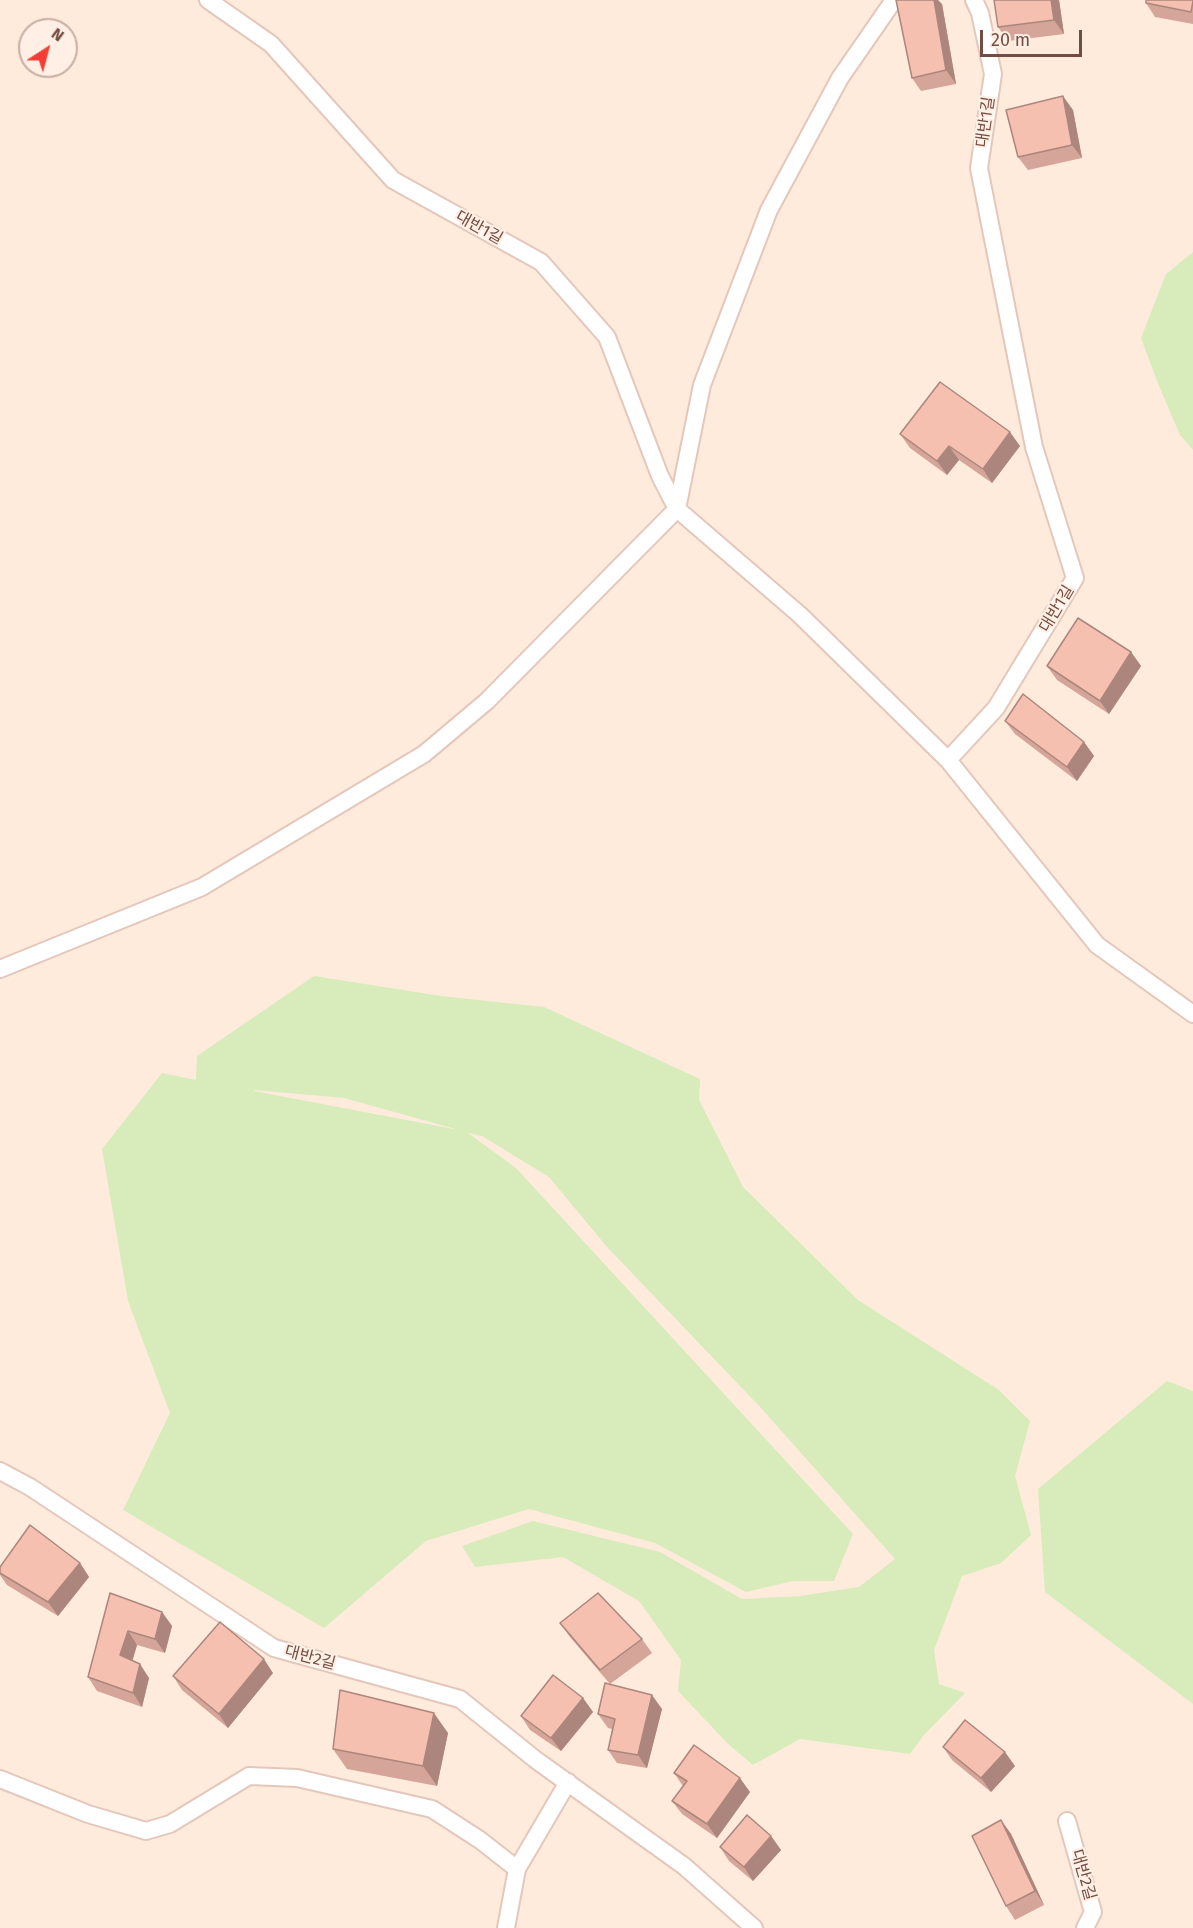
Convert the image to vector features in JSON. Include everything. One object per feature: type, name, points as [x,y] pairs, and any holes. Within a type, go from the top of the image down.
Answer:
[{"type":"lane","name":"대반1길","points":[[208,0],[271,44],[393,180],[541,262],[608,337],[660,476],[677,509],[800,615],[948,760],[996,708],[1075,578],[1034,447],[979,168],[993,75],[980,13],[974,0]]},
{"type":"lane","points":[[0,969],[202,887],[424,754],[487,701],[677,509],[702,385],[769,210],[840,78],[894,0]]},
{"type":"lane","points":[[948,760],[1097,945],[1193,1014]]},
{"type":"lane","name":"대반2길","points":[[0,1471],[30,1487],[274,1648],[460,1699],[536,1760],[684,1866],[754,1928]]},
{"type":"lane","points":[[0,1779],[88,1814],[147,1831],[170,1824],[249,1776],[297,1778],[432,1809],[480,1840],[517,1869]]},
{"type":"lane","points":[[506,1928],[517,1869],[568,1782]]},
{"type":"lane","name":"대반2길","points":[[1067,1821],[1093,1912],[1085,1928]]},
{"type":"green space","points":[[1193,252],[1193,450],[1180,435],[1141,338],[1166,274]]},
{"type":"green space","points":[[314,976],[441,996],[544,1007],[700,1079],[699,1100],[743,1187],[858,1300],[999,1390],[1030,1421],[1015,1476],[1031,1535],[1001,1563],[962,1576],[934,1650],[939,1684],[965,1693],[923,1736],[910,1754],[800,1739],[753,1765],[728,1744],[678,1691],[681,1660],[639,1601],[563,1557],[475,1567],[462,1546],[533,1521],[660,1552],[742,1599],[800,1596],[859,1587],[895,1559],[762,1409],[607,1247],[549,1177],[482,1136],[468,1133],[516,1168],[853,1534],[834,1581],[793,1581],[746,1592],[655,1543],[529,1509],[426,1541],[324,1628],[123,1510],[170,1413],[128,1301],[102,1149],[162,1073],[196,1080],[197,1056]],"holes":[[[254,1091],[344,1098],[459,1130]]]},
{"type":"green space","points":[[1167,1381],[1193,1391],[1193,1704],[1045,1592],[1038,1489]]},
{"type":"building","points":[[896,0],[934,0],[946,70],[912,78]]},
{"type":"building","points":[[994,0],[1051,0],[1054,20],[998,27]]},
{"type":"building","points":[[1146,0],[1193,1],[1191,12],[1146,3]]},
{"type":"building","points":[[1063,96],[1072,145],[1018,157],[1006,110]]},
{"type":"building","points":[[940,382],[1010,432],[983,469],[949,446],[937,461],[900,434]]},
{"type":"building","points":[[1078,618],[1131,652],[1100,701],[1047,666]]},
{"type":"building","points":[[1023,694],[1084,742],[1067,767],[1005,721]]},
{"type":"building","points":[[30,1525],[80,1563],[48,1602],[0,1573],[0,1567]]},
{"type":"building","points":[[110,1593],[162,1612],[155,1639],[128,1631],[120,1655],[140,1664],[133,1693],[88,1677]]},
{"type":"building","points":[[598,1593],[642,1639],[600,1670],[560,1623]]},
{"type":"building","points":[[220,1622],[264,1659],[219,1714],[173,1676]]},
{"type":"building","points":[[553,1675],[583,1698],[551,1738],[521,1716]]},
{"type":"building","points":[[605,1683],[652,1695],[638,1755],[608,1750],[615,1719],[598,1714]]},
{"type":"building","points":[[340,1690],[434,1713],[423,1766],[333,1749]]},
{"type":"building","points":[[965,1720],[1005,1752],[981,1778],[943,1747]]},
{"type":"building","points":[[694,1745],[740,1778],[707,1824],[672,1801],[687,1781],[674,1773]]},
{"type":"building","points":[[747,1815],[771,1836],[744,1867],[720,1847]]},
{"type":"building","points":[[1001,1820],[1035,1891],[1006,1906],[972,1836]]}]
